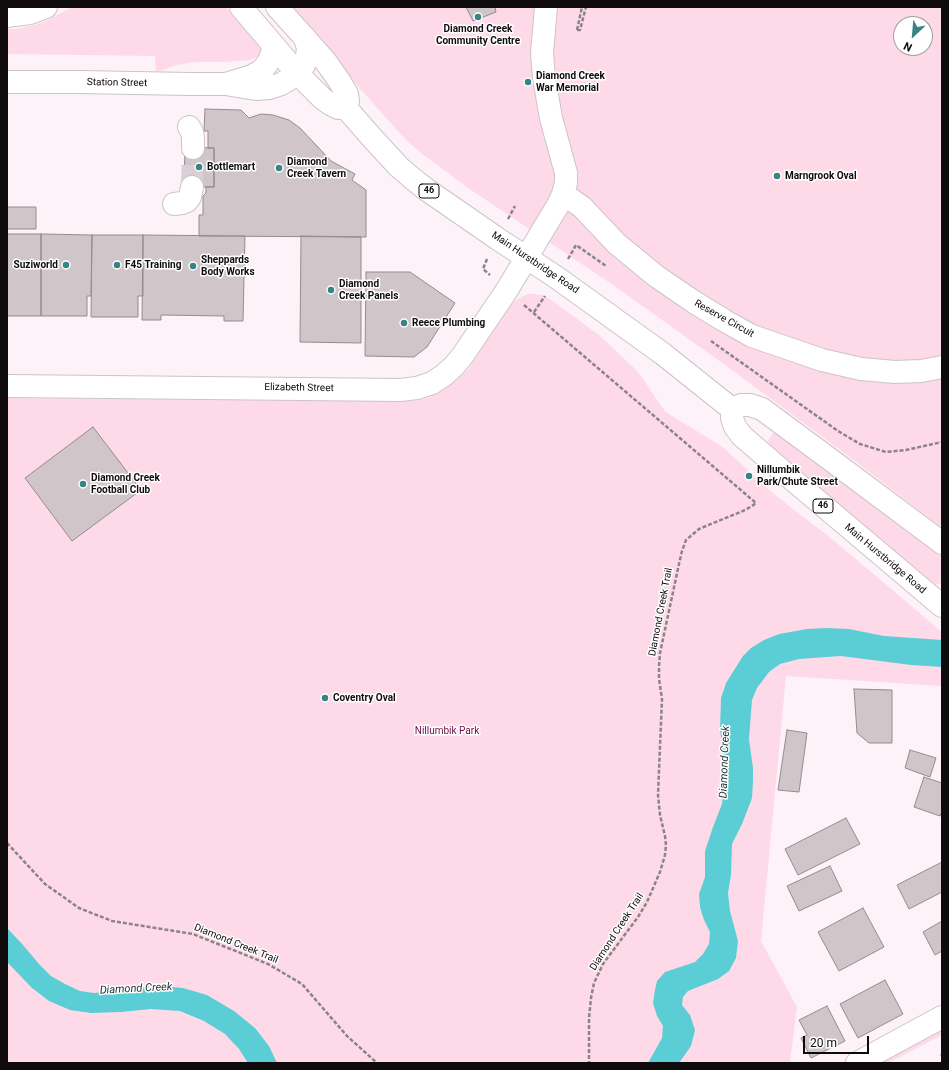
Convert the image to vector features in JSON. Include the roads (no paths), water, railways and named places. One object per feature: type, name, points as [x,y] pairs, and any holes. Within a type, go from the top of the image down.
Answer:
[{"type":"main road","points":[[7,16],[30,13],[46,7]]},
{"type":"main road","points":[[241,7],[298,74],[322,98],[338,108],[346,108],[348,101],[340,82],[326,62],[277,7]]},
{"type":"main road","points":[[527,257],[558,205],[566,183],[566,173],[551,118],[544,78],[543,42],[546,7]]},
{"type":"main road","points":[[298,74],[304,65],[307,56],[308,48],[305,38]]},
{"type":"main road","name":"Station Street","points":[[226,84],[252,76],[264,68],[272,54],[273,45]]},
{"type":"main road","name":"Station Street","points":[[7,82],[226,84],[256,89],[269,88],[281,84],[298,74]]},
{"type":"main road","name":"Main Hurstbridge Road","points":[[346,108],[399,167],[427,190],[556,277],[663,354],[732,409],[732,418],[735,427],[742,436],[935,601]]},
{"type":"main road","points":[[189,126],[192,132],[193,148]]},
{"type":"main road","points":[[174,204],[187,201],[190,197],[192,187]]},
{"type":"main road","name":"Reserve Circuit","points":[[563,194],[582,208],[608,236],[656,276],[694,302],[752,336],[822,360],[860,369],[895,372],[921,371],[942,367]]},
{"type":"main road","name":"Elizabeth Street","points":[[7,386],[400,390],[417,388],[432,383],[444,375],[464,355],[527,257]]},
{"type":"main road","points":[[732,409],[740,405],[750,405],[762,409],[942,543]]},
{"type":"main road","points":[[857,1063],[942,1017]]},
{"type":"water","name":"Diamond Creek","points":[[807,629],[849,629],[884,636],[942,640],[942,667],[911,665],[841,656],[799,659],[780,664],[769,672],[757,688],[752,700],[749,739],[753,768],[752,798],[732,844],[731,875],[728,893],[730,911],[738,941],[736,958],[729,971],[718,979],[688,991],[683,997],[682,1005],[690,1015],[695,1030],[691,1046],[679,1063],[648,1063],[662,1038],[663,1026],[657,1016],[653,1003],[657,981],[665,972],[695,962],[703,954],[709,944],[710,932],[700,907],[699,894],[705,877],[705,851],[722,804],[725,766],[720,730],[721,698],[726,683],[743,656],[751,648],[764,640],[779,634]]},
{"type":"water","name":"Diamond Creek","points":[[7,928],[51,976],[80,991],[94,993],[161,986],[183,988],[207,995],[234,1011],[255,1028],[269,1046],[277,1063],[248,1063],[239,1049],[225,1034],[204,1021],[180,1011],[151,1009],[91,1013],[70,1010],[49,1001],[32,988],[7,962]]},
{"type":"tunnel","points":[[192,187],[193,148]]},
{"type":"place","name":"Diamond Creek Community Centre","points":[[478,17]]},
{"type":"place","name":"Diamond Creek War Memorial","points":[[528,82]]},
{"type":"place","name":"Bottlemart","points":[[199,167]]},
{"type":"place","name":"Diamond Creek Tavern","points":[[279,168]]},
{"type":"place","name":"Marngrook Oval","points":[[777,176]]},
{"type":"place","name":"Suziworld","points":[[66,265]]},
{"type":"place","name":"F45 Training","points":[[117,265]]},
{"type":"place","name":"Sheppards Body Works","points":[[193,266]]},
{"type":"place","name":"Diamond Creek Panels","points":[[331,290]]},
{"type":"place","name":"Reece Plumbing","points":[[404,323]]},
{"type":"place","name":"Nillumbik Park/Chute Street","points":[[749,476]]},
{"type":"place","name":"Diamond Creek Football Club","points":[[83,484]]},
{"type":"place","name":"Coventry Oval","points":[[325,698]]},
{"type":"park label","name":"Nillumbik Park","points":[[447,731]]}]
